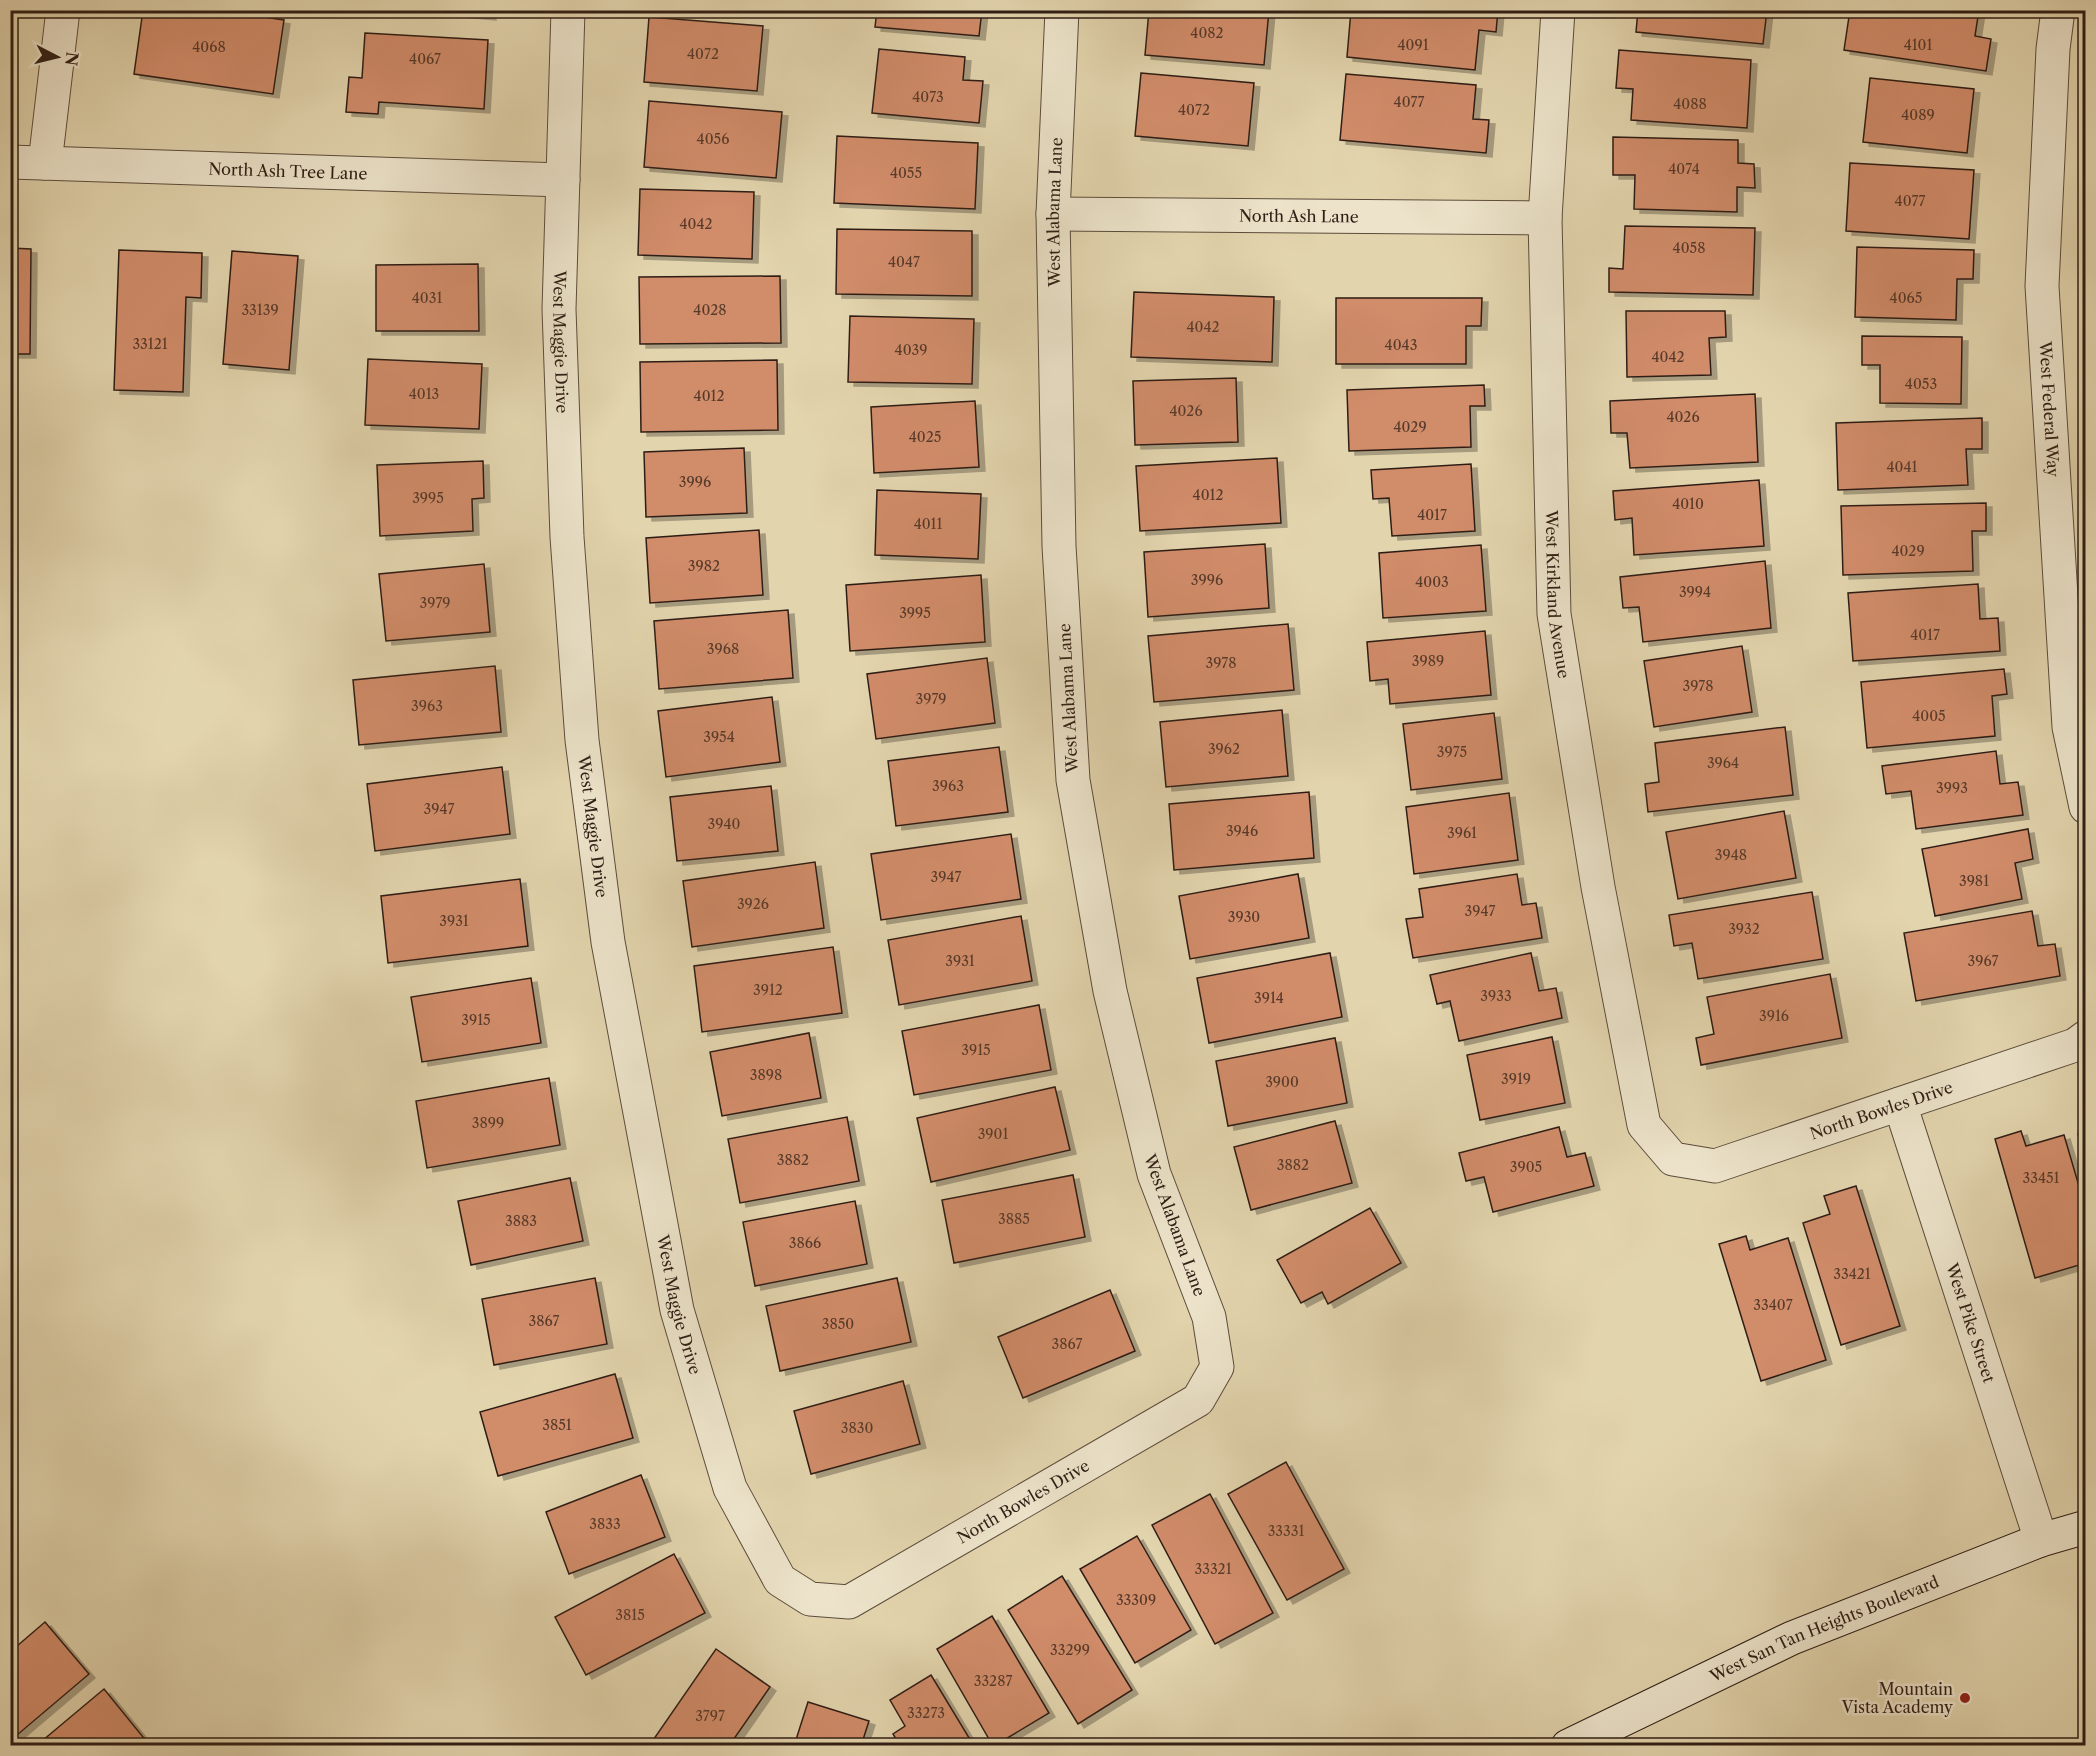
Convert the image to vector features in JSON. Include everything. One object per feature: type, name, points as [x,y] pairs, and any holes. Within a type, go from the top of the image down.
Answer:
[{"type":"street","points":[[45,163],[63,10]]},
{"type":"street","name":"West Maggie Drive","points":[[568,10],[559,309],[567,537],[582,740],[608,942],[677,1310],[730,1488],[780,1580],[810,1599]]},
{"type":"street","name":"West Alabama Lane","points":[[1062,10],[1053,214],[1059,546],[1073,780],[1110,991],[1154,1174],[1209,1317],[1217,1366]]},
{"type":"street","name":"West Kirkland Avenue","points":[[1558,10],[1545,218],[1554,614],[1598,887],[1644,1125],[1673,1159]]},
{"type":"street","name":"West Federal Way","points":[[2058,10],[2053,49],[2042,286],[2069,728],[2085,807]]},
{"type":"street","name":"North Ash Tree Lane","points":[[10,162],[563,180]]},
{"type":"street","name":"North Ash Lane","points":[[1053,214],[1545,218]]},
{"type":"street","name":"North Bowles Drive","points":[[1673,1159],[1715,1166],[2075,1045],[2085,1037]]},
{"type":"street","name":"West Pike Street","points":[[1900,1104],[2041,1540]]},
{"type":"street","name":"North Bowles Drive","points":[[810,1599],[849,1602],[1198,1400],[1217,1366]]},
{"type":"street","name":"West San Tan Heights Boulevard","points":[[1568,1746],[1792,1638],[2041,1540],[2085,1527]]},
{"type":"building","points":[[143,10],[217,10],[284,20],[273,94],[134,74]]},
{"type":"building","points":[[422,10],[490,10],[490,16]]},
{"type":"building","points":[[877,10],[982,10],[979,36],[875,27]]},
{"type":"building","points":[[1149,10],[1269,10],[1264,65],[1145,55]]},
{"type":"building","points":[[1351,10],[1498,10],[1496,32],[1479,30],[1475,70],[1347,57]]},
{"type":"building","points":[[1638,10],[1767,10],[1763,44],[1636,32]]},
{"type":"building","points":[[1850,10],[1979,10],[1975,36],[1991,39],[1986,71],[1844,50]]},
{"type":"building","points":[[649,17],[763,26],[757,91],[644,82]]},
{"type":"building","points":[[365,33],[488,40],[484,109],[379,102],[378,114],[346,112],[349,77],[362,78]]},
{"type":"building","points":[[879,49],[965,57],[963,80],[983,81],[979,123],[872,113]]},
{"type":"building","points":[[1619,50],[1751,60],[1747,128],[1631,120],[1633,89],[1616,88]]},
{"type":"building","points":[[1141,73],[1254,83],[1248,146],[1135,136]]},
{"type":"building","points":[[1346,74],[1476,85],[1473,119],[1489,120],[1486,153],[1340,140]]},
{"type":"building","points":[[1870,78],[1974,89],[1967,153],[1863,142]]},
{"type":"building","points":[[649,101],[782,112],[776,178],[644,167]]},
{"type":"building","points":[[837,136],[978,143],[975,209],[834,203]]},
{"type":"building","points":[[1613,137],[1738,140],[1738,163],[1754,164],[1755,188],[1737,187],[1737,212],[1634,209],[1635,175],[1613,175]]},
{"type":"building","points":[[1850,163],[1974,170],[1969,239],[1846,231]]},
{"type":"building","points":[[640,189],[754,192],[752,259],[638,255]]},
{"type":"building","points":[[1625,226],[1755,228],[1753,295],[1609,292],[1609,268],[1623,269]]},
{"type":"building","points":[[837,229],[972,231],[972,296],[836,294]]},
{"type":"building","points":[[1857,247],[1974,250],[1973,279],[1957,279],[1956,320],[1855,317]]},
{"type":"building","points":[[10,248],[31,249],[30,354],[10,354]]},
{"type":"building","points":[[119,250],[202,253],[201,298],[186,297],[183,392],[114,390]]},
{"type":"building","points":[[232,251],[298,256],[289,370],[223,364]]},
{"type":"building","points":[[478,264],[479,331],[376,331],[376,265]]},
{"type":"building","points":[[780,276],[781,343],[640,344],[639,277]]},
{"type":"building","points":[[1134,292],[1274,297],[1272,362],[1131,357]]},
{"type":"building","points":[[1336,298],[1482,298],[1481,326],[1466,326],[1466,364],[1336,364]]},
{"type":"building","points":[[1626,311],[1725,311],[1726,337],[1709,338],[1711,375],[1627,377]]},
{"type":"building","points":[[850,316],[974,319],[972,384],[848,382]]},
{"type":"building","points":[[1862,336],[1962,337],[1961,404],[1880,403],[1880,365],[1862,365]]},
{"type":"building","points":[[368,359],[482,364],[479,429],[365,425]]},
{"type":"building","points":[[777,360],[778,430],[641,432],[640,362]]},
{"type":"building","points":[[1236,378],[1238,442],[1135,445],[1133,381]]},
{"type":"building","points":[[1484,385],[1485,406],[1470,406],[1471,447],[1349,451],[1347,390]]},
{"type":"building","points":[[1755,394],[1758,462],[1630,468],[1627,433],[1611,433],[1610,401]]},
{"type":"building","points":[[975,401],[979,467],[874,473],[871,407]]},
{"type":"building","points":[[1982,418],[1982,449],[1966,449],[1968,485],[1838,490],[1836,423]]},
{"type":"building","points":[[744,448],[747,513],[646,517],[644,452]]},
{"type":"building","points":[[1277,458],[1281,523],[1140,531],[1136,466]]},
{"type":"building","points":[[483,461],[484,498],[472,499],[473,531],[380,536],[377,465]]},
{"type":"building","points":[[1471,464],[1475,531],[1392,536],[1389,498],[1373,499],[1371,470]]},
{"type":"building","points":[[1759,480],[1764,546],[1634,555],[1632,518],[1615,520],[1613,491]]},
{"type":"building","points":[[877,490],[981,494],[978,559],[875,555]]},
{"type":"building","points":[[1986,503],[1986,531],[1972,531],[1973,571],[1843,575],[1841,506]]},
{"type":"building","points":[[759,530],[763,595],[650,603],[646,538]]},
{"type":"building","points":[[1265,544],[1269,608],[1148,617],[1144,552]]},
{"type":"building","points":[[1481,545],[1486,611],[1383,618],[1379,553]]},
{"type":"building","points":[[1765,561],[1771,628],[1643,642],[1639,607],[1623,608],[1620,577]]},
{"type":"building","points":[[484,564],[490,632],[386,641],[379,574]]},
{"type":"building","points":[[981,575],[985,642],[850,651],[846,585]]},
{"type":"building","points":[[1978,584],[1980,619],[1998,618],[2000,651],[1853,661],[1848,593]]},
{"type":"building","points":[[788,610],[793,678],[659,689],[654,621]]},
{"type":"building","points":[[1288,624],[1294,690],[1154,702],[1148,636]]},
{"type":"building","points":[[1485,631],[1491,695],[1390,704],[1388,679],[1370,681],[1367,642]]},
{"type":"building","points":[[1742,646],[1752,712],[1654,727],[1644,661]]},
{"type":"building","points":[[987,658],[995,723],[876,739],[867,674]]},
{"type":"building","points":[[495,666],[501,732],[359,745],[353,680]]},
{"type":"building","points":[[2004,669],[2007,694],[1992,696],[1995,736],[1867,748],[1861,682]]},
{"type":"building","points":[[772,697],[780,762],[666,777],[658,711]]},
{"type":"building","points":[[1282,710],[1288,776],[1166,787],[1160,722]]},
{"type":"building","points":[[1494,713],[1502,779],[1411,790],[1403,724]]},
{"type":"building","points":[[1785,727],[1793,795],[1648,812],[1645,784],[1659,782],[1655,743]]},
{"type":"building","points":[[999,747],[1008,812],[896,826],[888,761]]},
{"type":"building","points":[[1996,751],[2000,784],[2018,782],[2023,815],[1916,829],[1911,791],[1886,794],[1882,766]]},
{"type":"building","points":[[502,767],[510,834],[375,851],[367,784]]},
{"type":"building","points":[[771,786],[778,851],[677,861],[670,797]]},
{"type":"building","points":[[1309,792],[1314,858],[1174,870],[1169,804]]},
{"type":"building","points":[[1509,793],[1518,860],[1414,874],[1406,807]]},
{"type":"building","points":[[1784,811],[1796,878],[1678,899],[1666,832]]},
{"type":"building","points":[[2028,829],[2033,859],[2015,863],[2022,899],[1935,916],[1922,849]]},
{"type":"building","points":[[1011,834],[1021,899],[881,920],[871,854]]},
{"type":"building","points":[[815,862],[824,928],[692,947],[683,881]]},
{"type":"building","points":[[1298,874],[1309,938],[1190,959],[1179,896]]},
{"type":"building","points":[[1517,874],[1522,905],[1536,903],[1542,938],[1413,958],[1406,919],[1423,917],[1419,889]]},
{"type":"building","points":[[520,879],[528,946],[388,963],[381,896]]},
{"type":"building","points":[[1812,892],[1823,959],[1698,979],[1692,943],[1674,946],[1669,915]]},
{"type":"building","points":[[2032,911],[2038,946],[2055,944],[2060,976],[1916,1001],[1904,933]]},
{"type":"building","points":[[1021,916],[1032,981],[899,1005],[888,940]]},
{"type":"building","points":[[833,947],[842,1013],[702,1032],[694,966]]},
{"type":"building","points":[[1330,953],[1342,1017],[1209,1043],[1197,978]]},
{"type":"building","points":[[1531,953],[1539,991],[1556,988],[1562,1018],[1459,1041],[1450,1001],[1437,1004],[1430,975]]},
{"type":"building","points":[[1830,974],[1842,1038],[1701,1065],[1696,1038],[1714,1034],[1707,997]]},
{"type":"building","points":[[531,978],[541,1043],[422,1062],[411,997]]},
{"type":"building","points":[[1039,1005],[1051,1070],[914,1095],[902,1031]]},
{"type":"building","points":[[809,1033],[821,1098],[722,1116],[710,1052]]},
{"type":"building","points":[[1552,1037],[1565,1103],[1480,1120],[1467,1055]]},
{"type":"building","points":[[1335,1038],[1347,1103],[1228,1126],[1216,1061]]},
{"type":"building","points":[[549,1078],[560,1145],[427,1168],[416,1101]]},
{"type":"building","points":[[1055,1087],[1070,1150],[931,1182],[917,1118]]},
{"type":"building","points":[[847,1117],[859,1181],[740,1203],[728,1139]]},
{"type":"building","points":[[1335,1121],[1352,1183],[1251,1210],[1234,1147]]},
{"type":"building","points":[[1559,1127],[1567,1157],[1585,1153],[1594,1186],[1493,1212],[1484,1177],[1466,1181],[1459,1153]]},
{"type":"building","points":[[2021,1131],[2026,1146],[2064,1135],[2086,1210],[2086,1263],[2035,1278],[1995,1139]]},
{"type":"building","points":[[2086,1131],[2086,1160],[2078,1134]]},
{"type":"building","points":[[1073,1175],[1085,1237],[954,1263],[942,1200]]},
{"type":"building","points":[[570,1178],[583,1241],[471,1265],[458,1201]]},
{"type":"building","points":[[1856,1186],[1900,1326],[1841,1345],[1803,1223],[1830,1214],[1824,1196]]},
{"type":"building","points":[[855,1201],[867,1264],[755,1286],[743,1222]]},
{"type":"building","points":[[1370,1208],[1401,1263],[1328,1304],[1322,1292],[1301,1303],[1277,1260]]},
{"type":"building","points":[[1746,1236],[1750,1250],[1788,1238],[1826,1360],[1761,1381],[1719,1244]]},
{"type":"building","points":[[595,1278],[607,1344],[494,1365],[482,1299]]},
{"type":"building","points":[[897,1278],[911,1342],[780,1371],[766,1306]]},
{"type":"building","points":[[1110,1290],[1135,1351],[1023,1398],[998,1337]]},
{"type":"building","points":[[615,1374],[633,1438],[498,1476],[480,1412]]},
{"type":"building","points":[[903,1381],[920,1444],[811,1474],[794,1411]]},
{"type":"building","points":[[1286,1462],[1344,1569],[1287,1600],[1228,1494]]},
{"type":"building","points":[[641,1475],[665,1537],[569,1574],[546,1512]]},
{"type":"building","points":[[1210,1494],[1273,1613],[1215,1644],[1152,1525]]},
{"type":"building","points":[[1137,1536],[1191,1630],[1135,1663],[1080,1569]]},
{"type":"building","points":[[674,1554],[705,1613],[586,1675],[555,1617]]},
{"type":"building","points":[[1062,1576],[1132,1690],[1078,1724],[1008,1610]]},
{"type":"building","points":[[992,1616],[1049,1713],[994,1746],[937,1649]]},
{"type":"building","points":[[45,1622],[89,1674],[10,1741],[10,1652]]},
{"type":"building","points":[[716,1649],[770,1687],[729,1746],[649,1746]]},
{"type":"building","points":[[931,1675],[974,1746],[900,1746],[893,1734],[905,1726],[890,1700]]},
{"type":"building","points":[[104,1689],[147,1742],[142,1746],[36,1746]]},
{"type":"building","points":[[808,1702],[869,1721],[861,1746],[794,1746]]},
{"type":"place","name":"Mountain Vista Academy","points":[[1965,1698]]}]
